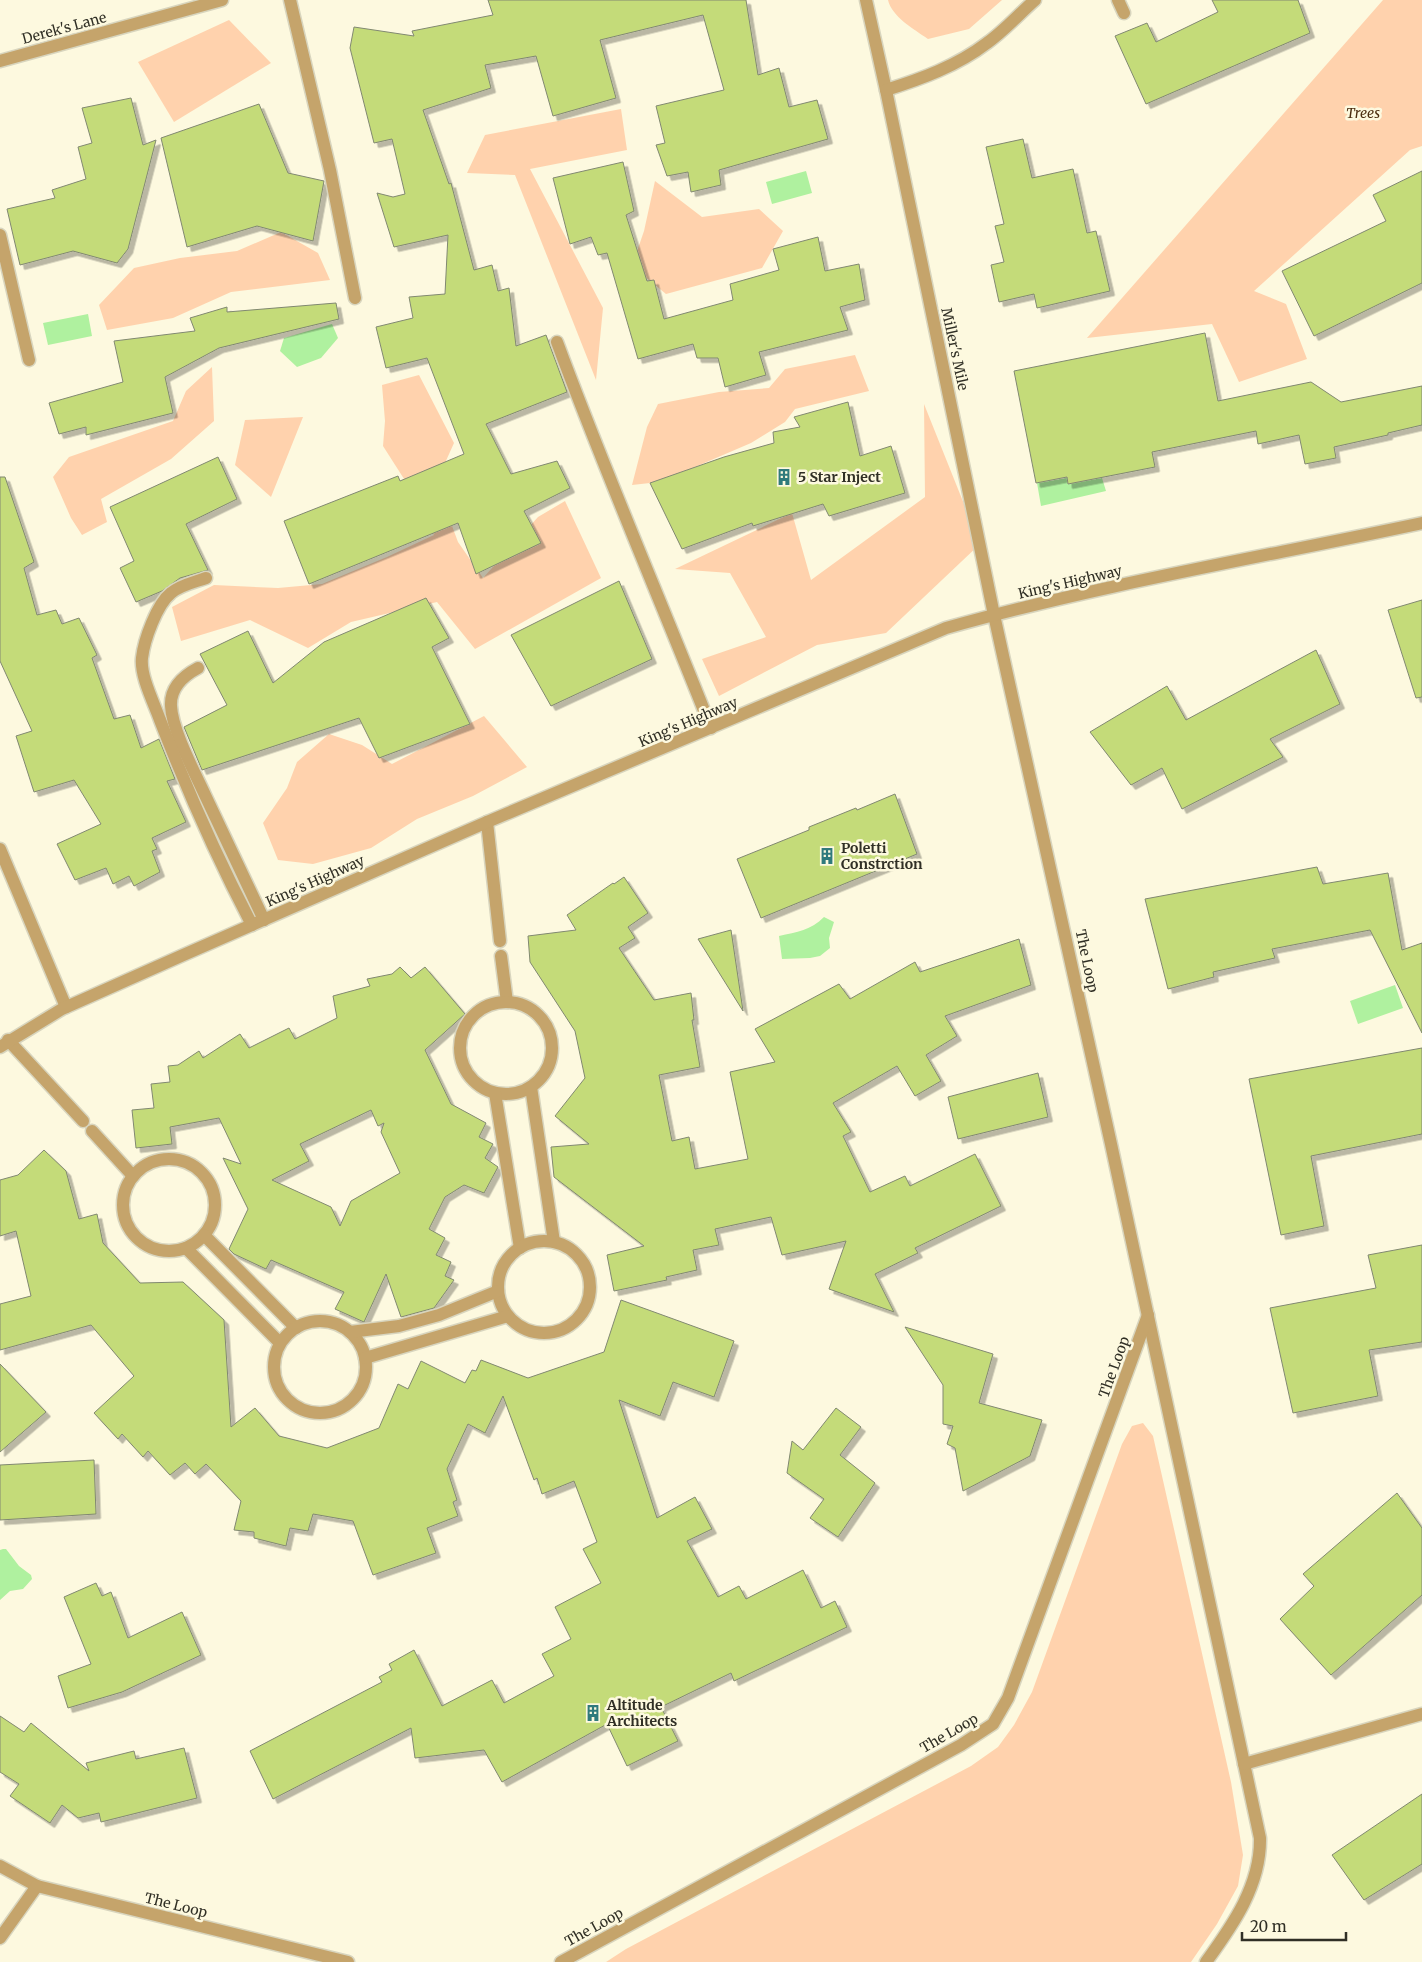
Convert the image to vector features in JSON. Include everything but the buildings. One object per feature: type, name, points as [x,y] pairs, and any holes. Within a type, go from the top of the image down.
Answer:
[{"type":"street","name":"Derek's Lane","points":[[0,61],[222,0]]},
{"type":"street","points":[[290,0],[330,170],[355,298]]},
{"type":"street","name":"Miller's Mile","points":[[866,0],[994,615]]},
{"type":"street","points":[[886,90],[914,81],[969,56],[988,42],[1035,0]]},
{"type":"street","points":[[1118,0],[1124,12]]},
{"type":"street","points":[[0,235],[29,360]]},
{"type":"street","points":[[557,342],[587,424],[649,572],[711,728]]},
{"type":"street","name":"King's Highway","points":[[4,1044],[66,1007],[258,922],[487,822],[946,628],[1142,581],[1422,524]]},
{"type":"street","points":[[206,578],[174,590],[169,594],[147,635],[142,660],[146,684],[182,778],[223,869],[258,922]]},
{"type":"street","name":"The Loop","points":[[994,615],[1148,1315],[1260,1838],[1260,1856],[1252,1887],[1225,1936],[1206,1962]]},
{"type":"street","points":[[198,668],[181,678],[172,695],[171,706],[174,722],[190,764],[258,922]]},
{"type":"street","points":[[487,822],[500,941]]},
{"type":"street","points":[[0,849],[66,1007]]},
{"type":"street","points":[[501,956],[507,1002]]},
{"type":"street","points":[[507,1002],[521,1005],[535,1012],[544,1022],[551,1035],[552,1050],[549,1065],[542,1077],[531,1087],[520,1092],[508,1094],[495,1093],[482,1088],[470,1078],[463,1065],[460,1050],[462,1036],[468,1022],[492,1004],[507,1002]]},
{"type":"street","points":[[4,1044],[82,1121]]},
{"type":"street","points":[[531,1087],[554,1242]]},
{"type":"street","points":[[495,1093],[520,1248]]},
{"type":"street","points":[[92,1131],[133,1176]]},
{"type":"street","points":[[172,1159],[186,1163],[198,1170],[208,1181],[213,1194],[212,1222],[204,1234],[186,1248],[173,1252],[147,1246],[136,1238],[128,1227],[124,1215],[123,1201],[126,1188],[133,1176],[150,1164],[172,1159]]},
{"type":"street","points":[[204,1234],[296,1328]]},
{"type":"street","points":[[554,1242],[566,1247],[577,1255],[587,1272],[590,1292],[586,1305],[579,1317],[569,1326],[543,1333],[530,1331],[518,1325],[508,1316],[501,1304],[498,1278],[510,1256],[520,1248],[531,1243],[554,1242]]},
{"type":"street","points":[[186,1248],[280,1343]]},
{"type":"street","points":[[350,1332],[399,1326],[439,1315],[498,1290]]},
{"type":"street","name":"The Loop","points":[[561,1962],[961,1745],[993,1724],[1000,1715],[1008,1698],[1022,1662],[1148,1315]]},
{"type":"street","points":[[365,1358],[508,1316]]},
{"type":"street","points":[[324,1322],[338,1325],[350,1332],[360,1344],[365,1358],[366,1373],[362,1387],[354,1399],[342,1408],[327,1413],[312,1413],[298,1408],[286,1399],[278,1387],[274,1372],[275,1358],[280,1343],[296,1328],[310,1323],[324,1322]]},
{"type":"street","points":[[1244,1764],[1422,1714]]},
{"type":"street","name":"The Loop","points":[[0,1866],[37,1886],[348,1962]]},
{"type":"street","points":[[0,1938],[37,1886]]},
{"type":"green space","points":[[888,0],[1002,0],[969,29],[928,39],[899,17],[890,6]]},
{"type":"green space","name":"Trees","points":[[1383,0],[1422,0],[1422,146],[1410,150],[1254,291],[1286,304],[1307,359],[1239,382],[1212,324],[1087,338]]},
{"type":"green space","points":[[229,20],[271,63],[174,122],[138,62]]},
{"type":"green space","points":[[621,109],[627,150],[530,169],[603,308],[596,380],[515,175],[467,173],[485,135]]},
{"type":"green space","points":[[655,181],[702,217],[759,209],[783,231],[762,268],[666,294],[632,266],[644,231]]},
{"type":"green space","points":[[281,232],[318,253],[330,280],[231,292],[173,318],[107,330],[99,305],[134,268],[180,258],[237,251]]},
{"type":"green space","points":[[855,355],[869,391],[795,409],[785,422],[751,443],[688,470],[650,483],[632,485],[647,427],[658,404],[719,392],[769,388],[785,369]]},
{"type":"green space","points":[[212,367],[214,421],[171,459],[101,499],[107,522],[82,535],[71,518],[53,477],[69,457],[173,421],[186,391]]},
{"type":"green space","points":[[419,375],[454,443],[436,483],[458,542],[483,578],[538,517],[565,501],[601,578],[475,649],[437,602],[351,622],[308,648],[250,620],[181,641],[172,607],[214,585],[278,588],[322,584],[434,535],[406,482],[383,446],[385,421],[382,385]]},
{"type":"green space","points":[[924,404],[980,544],[886,633],[817,645],[719,696],[702,659],[766,637],[730,573],[675,569],[792,513],[811,580],[925,497]]},
{"type":"green space","points":[[303,417],[271,497],[235,465],[245,420]]},
{"type":"green space","points":[[484,716],[527,767],[473,796],[417,819],[371,848],[313,864],[278,860],[263,823],[287,788],[297,762],[329,734],[362,745],[392,764]]},
{"type":"green space","points":[[1143,1423],[1153,1436],[1231,1782],[1243,1855],[1238,1886],[1217,1924],[1191,1962],[606,1962],[626,1949],[971,1766],[998,1747],[1014,1725],[1032,1692],[1122,1444],[1132,1426]]},
{"type":"shaded area","points":[[806,171],[812,193],[772,204],[766,182]]},
{"type":"shaded area","points":[[88,314],[92,336],[48,345],[43,323]]},
{"type":"shaded area","points":[[332,324],[338,338],[321,358],[297,367],[280,351],[284,338]]},
{"type":"shaded area","points":[[1067,478],[1068,484],[1102,478],[1106,491],[1041,506],[1037,483]]},
{"type":"shaded area","points":[[824,917],[834,922],[829,938],[830,948],[820,956],[782,959],[779,936],[809,928]]},
{"type":"shaded area","points":[[1395,985],[1403,1008],[1358,1024],[1350,1001]]},
{"type":"shaded area","points":[[6,1549],[19,1566],[31,1575],[32,1579],[23,1589],[10,1591],[0,1600],[0,1550]]},
{"type":"place","name":"5 Star Inject","points":[[784,477]]},
{"type":"place","name":"Poletti Constrction","points":[[827,856]]},
{"type":"place","name":"Altitude Architects","points":[[593,1713]]}]
